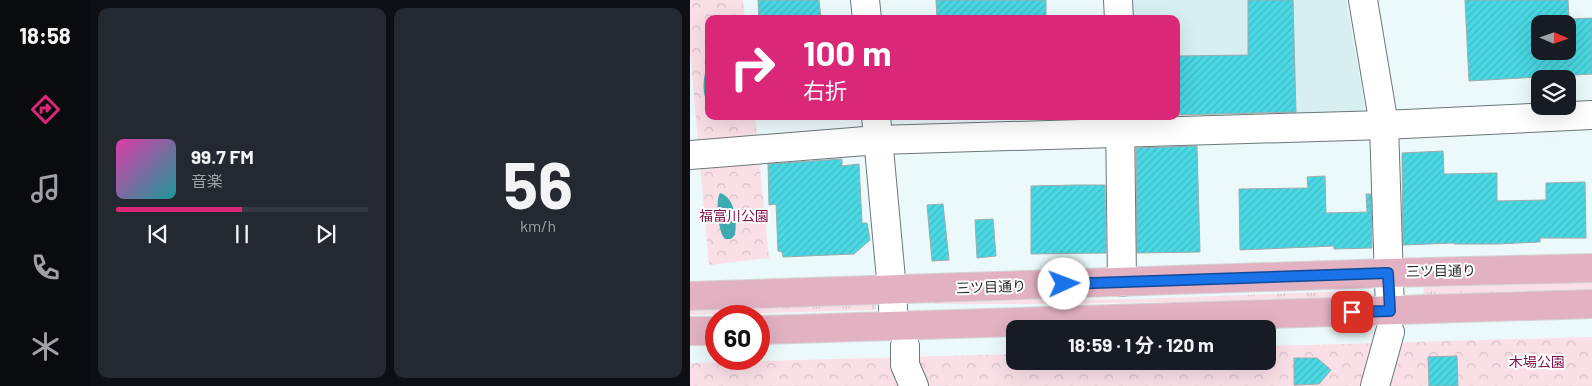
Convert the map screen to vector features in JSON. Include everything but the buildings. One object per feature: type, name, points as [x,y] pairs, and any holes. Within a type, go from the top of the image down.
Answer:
[{"type":"main road","name":"三ツ目通り","points":[[690,296],[1592,268]]},
{"type":"main road","points":[[770,330],[899,336],[1390,321],[1592,304]]},
{"type":"main road","points":[[690,331],[705,331]]},
{"type":"street","points":[[865,0],[867,15]]},
{"type":"street","points":[[1118,0],[1118,15]]},
{"type":"street","points":[[1363,0],[1384,124],[1390,321],[1375,386]]},
{"type":"street","points":[[691,155],[760,150],[877,128],[1121,124],[1384,124],[1592,115]]},
{"type":"street","points":[[1121,124],[1122,282]]},
{"type":"street","points":[[877,128],[892,290],[899,336],[906,365],[914,386]]},
{"type":"shaded area","points":[[1129,0],[1346,0],[1366,112],[1180,115],[1180,15],[1130,15]]},
{"type":"green space","name":"福富川公園","points":[[690,0],[743,0],[745,15],[705,15],[705,120],[755,120],[769,258],[709,265],[690,52]]},
{"type":"green space","points":[[1592,282],[1592,291],[1519,291],[1423,295],[1424,287]]},
{"type":"green space","points":[[1349,291],[1348,298],[1141,303],[934,304],[933,301],[1138,299]]},
{"type":"green space","points":[[876,304],[876,310],[770,313],[770,308]]},
{"type":"green space","points":[[705,310],[705,315],[690,315],[690,311]]},
{"type":"green space","name":"木場公園","points":[[1592,337],[1592,386],[690,386],[690,363],[705,363],[705,370],[770,370],[770,361],[1006,354],[1006,370],[1276,370],[1276,346]]},
{"type":"water","points":[[705,72],[705,97],[704,95]]},
{"type":"water","points":[[720,193],[729,199],[734,210],[735,235],[731,239],[725,239],[719,224],[718,197]]},
{"type":"route","points":[[1064,284],[1388,273],[1390,311],[1352,312]]}]
